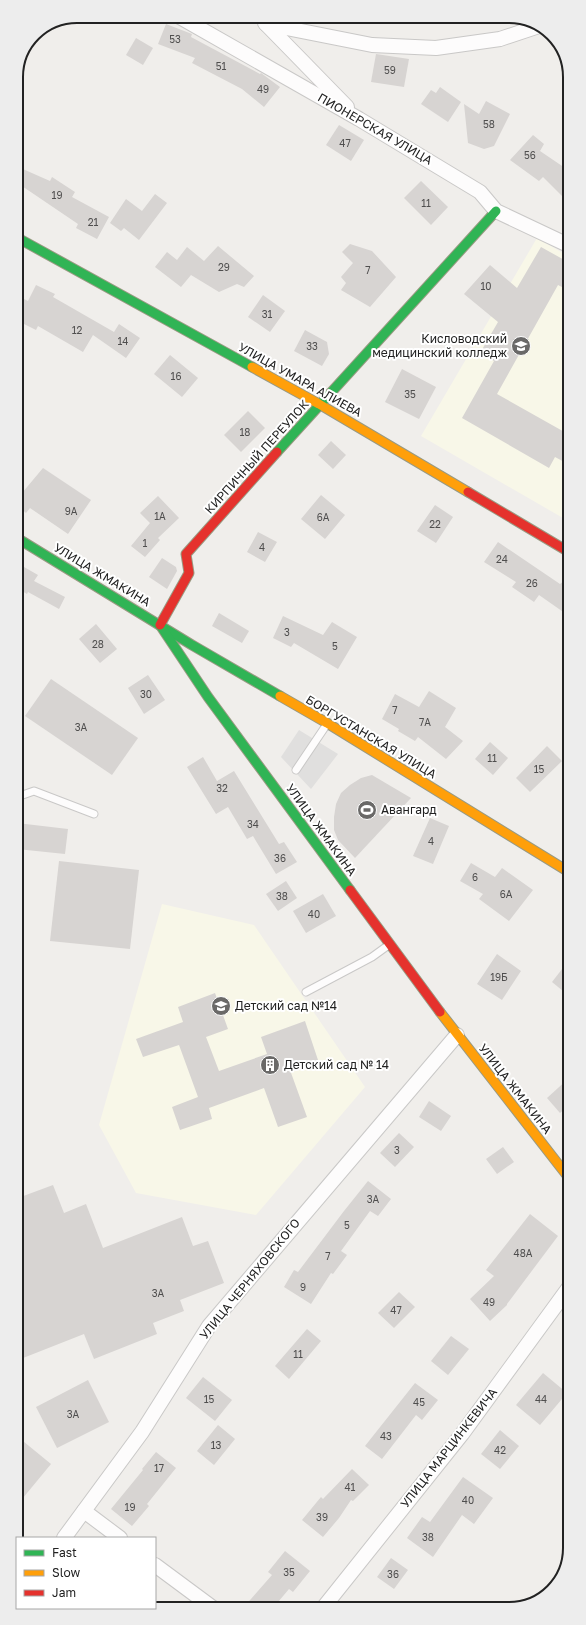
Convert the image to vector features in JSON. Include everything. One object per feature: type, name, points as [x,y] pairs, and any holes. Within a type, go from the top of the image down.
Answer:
[{"type":"street","name":"ПИОНЕРСКАЯ УЛИЦА","points":[[190,23],[359,119],[480,192],[496,212],[563,243]]},
{"type":"street","points":[[266,23],[359,119]]},
{"type":"street","points":[[276,23],[372,45],[436,48],[500,38],[531,28]]},
{"type":"street","name":"КИРПИЧНЫЙ ПЕРЕУЛОК","points":[[160,625],[189,573],[186,554],[320,404],[496,212]]},
{"type":"street","name":"УЛИЦА УМАРА АЛИЕВА","points":[[23,240],[320,404],[563,548]]},
{"type":"street","name":"УЛИЦА ЖМАКИНА","points":[[23,542],[160,625],[208,697],[457,1035],[563,1169]]},
{"type":"street","name":"БОРГУСТАНСКАЯ УЛИЦА","points":[[160,625],[327,723],[563,868]]},
{"type":"street","name":"УЛИЦА ЧЕРНЯХОВСКОГО","points":[[65,1537],[142,1432],[209,1326],[457,1035]]},
{"type":"street","name":"УЛИЦА МАРЦИНКЕВИЧА","points":[[328,1602],[462,1434],[563,1296]]},
{"type":"street","points":[[84,1511],[119,1537]]},
{"type":"street","points":[[156,1566],[205,1602]]},
{"type":"lane","points":[[296,770],[327,723]]},
{"type":"lane","points":[[23,795],[34,791],[94,814]]},
{"type":"lane","points":[[306,992],[372,956],[390,944]]},
{"type":"shaded area","name":"Кисловодский медицинский колледж","points":[[537,238],[563,253],[563,518],[421,436]]},
{"type":"shaded area","points":[[299,730],[338,754],[311,789],[281,757]]},
{"type":"shaded area","name":"Детский сад №14","points":[[162,904],[254,925],[365,1087],[256,1215],[136,1193],[99,1125]]},
{"type":"building","points":[[166,24],[192,34],[191,37],[260,74],[261,73],[280,87],[264,107],[242,89],[192,63],[195,58],[158,44]]},
{"type":"building","points":[[136,38],[153,48],[143,65],[126,55]]},
{"type":"building","points":[[376,54],[409,59],[404,87],[371,82]]},
{"type":"building","points":[[440,87],[461,102],[448,122],[421,104],[431,90],[436,93]]},
{"type":"building","points":[[486,101],[510,114],[494,146],[484,149],[468,143],[464,104],[479,114]]},
{"type":"building","points":[[339,125],[364,140],[351,161],[326,145]]},
{"type":"building","points":[[533,135],[544,144],[540,151],[563,167],[563,197],[543,177],[539,181],[510,160]]},
{"type":"building","points":[[23,169],[50,181],[52,177],[75,192],[72,197],[109,217],[97,239],[76,228],[78,224],[23,187]]},
{"type":"building","points":[[421,181],[448,207],[431,225],[404,198]]},
{"type":"building","points":[[155,194],[167,203],[139,240],[124,228],[121,231],[110,223],[126,199],[142,211]]},
{"type":"building","points":[[350,244],[372,251],[396,277],[370,307],[341,290],[346,283],[341,277],[353,263],[342,252]]},
{"type":"building","points":[[218,246],[254,276],[244,287],[237,284],[219,292],[191,275],[181,287],[155,267],[167,252],[177,260],[187,247],[204,261]]},
{"type":"building","points":[[541,247],[563,259],[563,288],[558,285],[497,394],[563,431],[563,461],[555,457],[549,468],[462,418],[494,361],[480,353],[498,322],[464,294],[490,265],[517,288]]},
{"type":"building","points":[[36,285],[55,294],[53,297],[114,332],[119,324],[140,338],[126,358],[93,335],[83,352],[38,326],[36,330],[23,324],[23,298],[28,301]]},
{"type":"building","points":[[263,295],[285,311],[270,332],[248,317]]},
{"type":"building","points":[[305,330],[327,342],[329,354],[322,366],[294,351]]},
{"type":"building","points":[[170,355],[198,378],[182,397],[154,374]]},
{"type":"building","points":[[402,369],[436,387],[419,419],[385,402]]},
{"type":"building","points":[[248,411],[265,428],[241,452],[224,435]]},
{"type":"building","points":[[331,441],[346,455],[333,469],[318,455]]},
{"type":"building","points":[[43,468],[91,500],[68,534],[30,508],[26,513],[23,510],[23,492]]},
{"type":"building","points":[[321,495],[345,515],[325,539],[301,519]]},
{"type":"building","points":[[158,496],[179,518],[158,538],[160,540],[145,557],[131,546],[150,523],[140,513]]},
{"type":"building","points":[[435,505],[453,517],[436,543],[417,531]]},
{"type":"building","points":[[258,532],[277,542],[265,562],[247,552]]},
{"type":"building","points":[[498,542],[560,584],[563,582],[563,612],[539,595],[534,602],[512,587],[516,582],[484,562]]},
{"type":"building","points":[[162,558],[176,567],[177,571],[167,589],[149,577]]},
{"type":"building","points":[[23,566],[38,575],[34,581],[65,597],[59,609],[28,592],[27,594],[23,592]]},
{"type":"building","points":[[219,613],[249,631],[242,643],[212,626]]},
{"type":"building","points":[[283,616],[323,635],[332,622],[357,637],[338,669],[294,643],[291,647],[273,638]]},
{"type":"building","points":[[96,624],[117,649],[100,663],[79,639]]},
{"type":"building","points":[[148,675],[165,700],[144,714],[128,688]]},
{"type":"building","points":[[51,679],[138,738],[112,775],[25,716]]},
{"type":"building","points":[[429,691],[456,708],[445,727],[463,741],[446,759],[418,737],[415,741],[382,719],[395,694],[419,707]]},
{"type":"building","points":[[490,742],[508,758],[493,775],[475,759]]},
{"type":"building","points":[[547,746],[562,761],[530,792],[516,778]]},
{"type":"building","points":[[203,757],[217,781],[234,771],[279,844],[284,842],[297,862],[276,874],[253,836],[247,839],[228,807],[216,814],[187,767]]},
{"type":"building","name":"Авангард","points":[[372,775],[411,798],[355,858],[338,840],[334,830],[336,804],[341,793],[350,785],[361,778]]},
{"type":"building","points":[[430,818],[449,826],[433,864],[413,856]]},
{"type":"building","points":[[23,824],[68,829],[65,854],[23,850]]},
{"type":"building","points":[[59,861],[139,870],[130,949],[50,941]]},
{"type":"building","points":[[471,863],[495,877],[502,868],[533,890],[509,921],[479,899],[483,894],[460,881]]},
{"type":"building","points":[[286,881],[297,898],[278,911],[266,894]]},
{"type":"building","points":[[323,894],[336,916],[306,933],[293,911]]},
{"type":"building","points":[[497,954],[521,971],[502,1000],[477,984]]},
{"type":"building","points":[[563,968],[563,991],[552,982]]},
{"type":"building","name":"Детский сад № 14","points":[[215,993],[228,1029],[206,1037],[219,1071],[267,1054],[261,1037],[305,1021],[318,1060],[290,1070],[307,1117],[278,1127],[264,1088],[209,1108],[212,1119],[180,1130],[172,1107],[198,1097],[179,1045],[143,1057],[136,1039],[183,1022],[178,1007]]},
{"type":"building","points":[[563,1083],[563,1110],[560,1113],[547,1098]]},
{"type":"building","points":[[429,1101],[451,1116],[441,1131],[419,1117]]},
{"type":"building","points":[[399,1133],[414,1147],[395,1167],[380,1153]]},
{"type":"building","points":[[503,1147],[514,1162],[497,1174],[486,1159]]},
{"type":"building","points":[[368,1181],[391,1199],[378,1216],[370,1211],[341,1251],[347,1255],[333,1274],[331,1273],[311,1304],[284,1287],[294,1270],[298,1272]]},
{"type":"building","points":[[53,1185],[64,1213],[86,1204],[103,1248],[182,1217],[193,1246],[208,1241],[224,1283],[180,1300],[184,1311],[153,1323],[157,1334],[94,1359],[84,1334],[23,1358],[23,1196]]},
{"type":"building","points":[[530,1214],[558,1236],[507,1305],[490,1321],[470,1299],[494,1276],[486,1270]]},
{"type":"building","points":[[399,1292],[415,1307],[394,1328],[378,1313]]},
{"type":"building","points":[[307,1329],[321,1341],[289,1379],[275,1366]]},
{"type":"building","points":[[451,1336],[469,1349],[448,1375],[431,1361]]},
{"type":"building","points":[[543,1373],[563,1390],[563,1398],[540,1425],[516,1405]]},
{"type":"building","points":[[203,1377],[232,1400],[215,1421],[186,1398]]},
{"type":"building","points":[[88,1380],[109,1422],[57,1448],[36,1407]]},
{"type":"building","points":[[415,1383],[438,1400],[422,1420],[416,1415],[382,1459],[365,1446]]},
{"type":"building","points":[[218,1425],[235,1439],[214,1465],[197,1451]]},
{"type":"building","points":[[500,1430],[519,1446],[500,1469],[481,1454]]},
{"type":"building","points":[[23,1441],[51,1464],[23,1498]]},
{"type":"building","points":[[156,1452],[176,1468],[147,1504],[149,1506],[132,1526],[111,1509]]},
{"type":"building","points":[[352,1469],[369,1485],[353,1501],[351,1500],[339,1518],[323,1537],[302,1520],[321,1497],[323,1499]]},
{"type":"building","points":[[463,1477],[493,1498],[474,1524],[462,1515],[433,1557],[407,1538],[422,1517],[430,1522]]},
{"type":"building","points":[[285,1551],[310,1571],[293,1592],[289,1589],[278,1602],[248,1602],[272,1575],[268,1572]]},
{"type":"building","points":[[391,1558],[408,1570],[394,1589],[377,1577]]},
{"type":"traffic: fast","points":[[277,452],[496,211]]},
{"type":"traffic: fast","points":[[23,241],[252,367]]},
{"type":"traffic: fast","points":[[23,542],[192,645],[280,696]]},
{"type":"traffic: fast","points":[[160,625],[208,697],[350,890]]},
{"type":"traffic: slow","points":[[252,367],[319,404],[468,492]]},
{"type":"traffic: slow","points":[[280,696],[327,723],[563,868]]},
{"type":"traffic: slow","points":[[440,1012],[563,1170]]},
{"type":"traffic: jam","points":[[160,625],[189,573],[186,554],[277,452]]},
{"type":"traffic: jam","points":[[468,492],[563,548]]},
{"type":"traffic: jam","points":[[350,890],[440,1012]]},
{"type":"place","name":"Кисловодский медицинский колледж","points":[[521,346]]},
{"type":"place","name":"Авангард","points":[[367,810]]},
{"type":"place","name":"Детский сад №14","points":[[221,1006]]},
{"type":"place","name":"Детский сад № 14","points":[[270,1065]]}]
